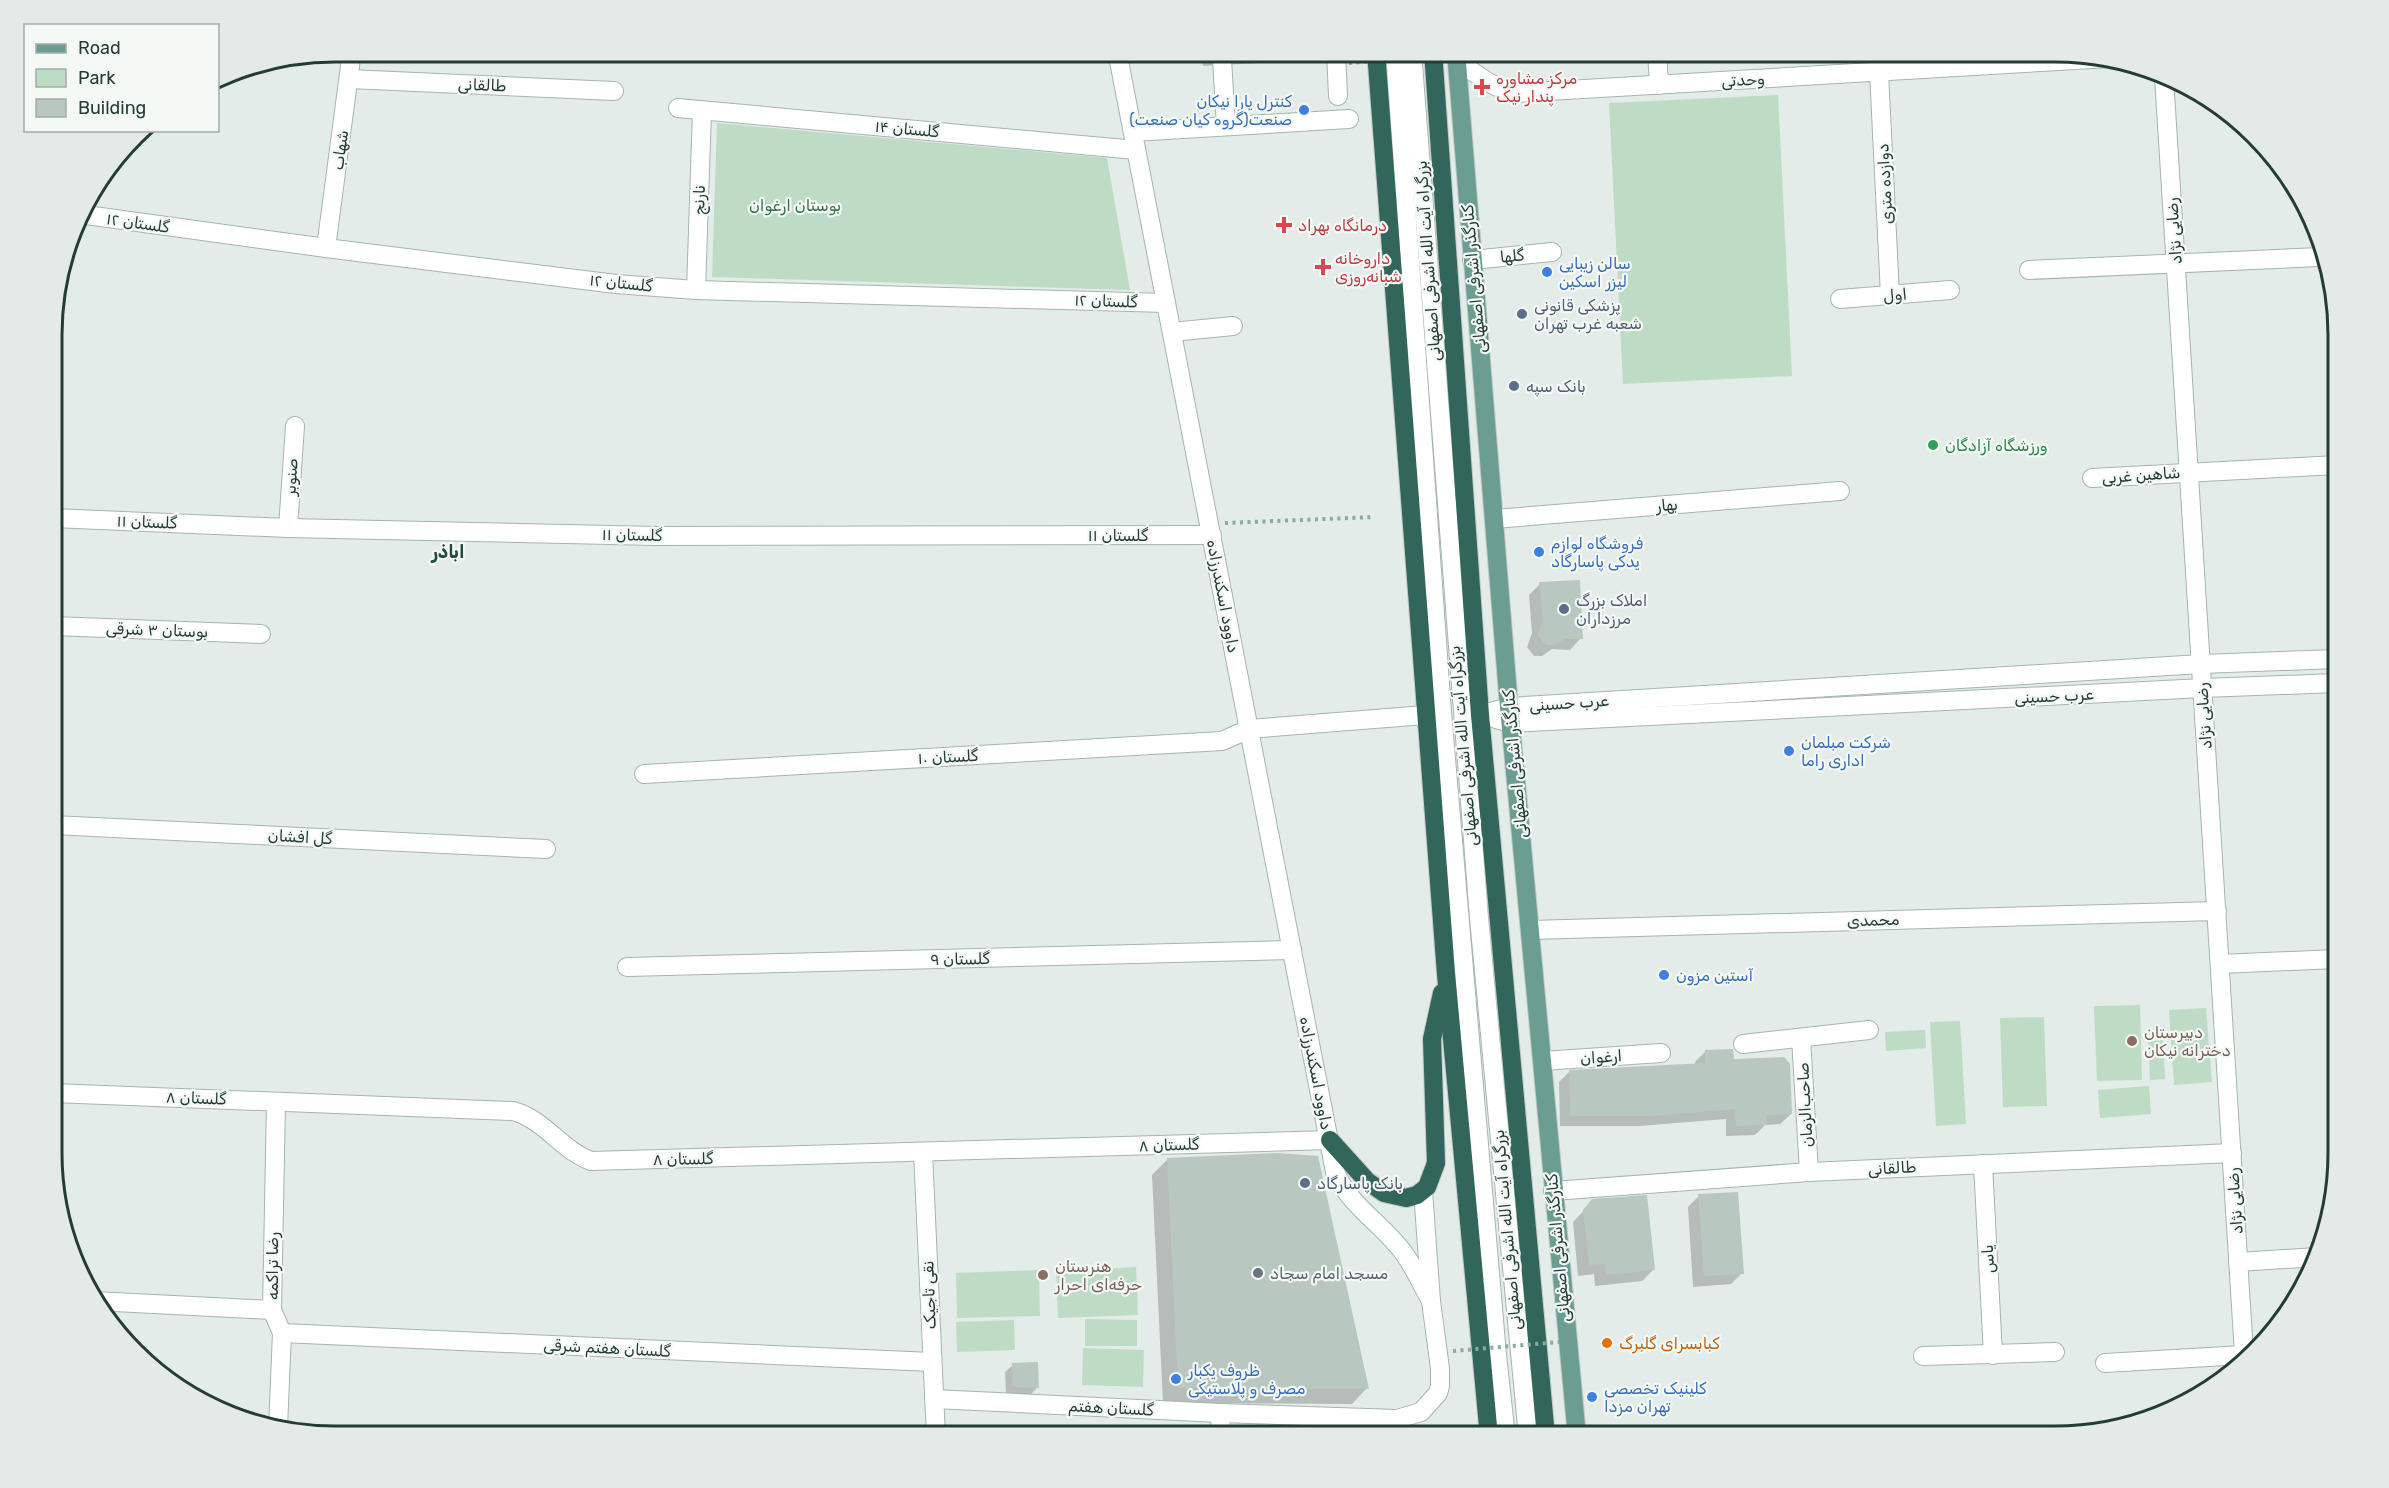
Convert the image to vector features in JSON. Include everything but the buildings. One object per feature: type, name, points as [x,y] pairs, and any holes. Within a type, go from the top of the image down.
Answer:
[{"type":"highway","name":"بزرگراه آیت الله اشرفی اصفهانی","points":[[1377,62],[1425,715],[1487,1426]]},
{"type":"highway","name":"بزرگراه آیت الله اشرفی اصفهانی","points":[[1434,62],[1480,715],[1544,1426]]},
{"type":"highway","points":[[1330,1140],[1367,1181],[1384,1193],[1406,1198],[1417,1196],[1423,1191],[1431,1179],[1436,1163],[1432,1039],[1446,974]]},
{"type":"main road","name":"کنارگذر اشرفی اصفهانی","points":[[1457,62],[1510,715],[1576,1426]]},
{"type":"main road","points":[[1436,91],[1459,90]]},
{"type":"street","name":"شهاب","points":[[326,248],[351,62]]},
{"type":"street","name":"داوود اسکندرزاده","points":[[1119,62],[1335,1172],[1341,1186],[1404,1253],[1431,1301]]},
{"type":"street","points":[[1222,62],[1226,126]]},
{"type":"street","points":[[1338,96],[1341,62]]},
{"type":"street","points":[[1396,62],[1443,724],[1505,1426]]},
{"type":"street","points":[[1413,62],[1479,918],[1527,1426]]},
{"type":"street","name":"وحدتی","points":[[1464,62],[1485,82],[1505,91],[1517,93],[2044,62]]},
{"type":"street","points":[[1658,62],[1659,85]]},
{"type":"street","name":"دوازده متری","points":[[1879,72],[1890,295]]},
{"type":"street","name":"طالقانی","points":[[349,80],[614,91]]},
{"type":"street","name":"رضایی نژاد","points":[[2164,85],[2244,1351]]},
{"type":"street","name":"گلستان ۱۴","points":[[678,108],[1136,150]]},
{"type":"street","name":"نارنج","points":[[696,290],[702,111]]},
{"type":"street","points":[[1133,132],[1350,119]]},
{"type":"street","name":"گلستان ۱۲","points":[[89,215],[615,284],[696,290],[1166,303]]},
{"type":"street","name":"گلها","points":[[1472,260],[1552,252]]},
{"type":"street","points":[[2029,270],[2316,257]]},
{"type":"street","name":"اول","points":[[1839,299],[1950,290]]},
{"type":"street","points":[[1172,332],[1233,326]]},
{"type":"street","name":"صنوبر","points":[[288,528],[295,426]]},
{"type":"street","name":"شاهین غربی","points":[[2092,478],[2328,465]]},
{"type":"street","name":"بهار","points":[[1494,519],[1840,491]]},
{"type":"street","name":"گلستان ۱۱","points":[[62,518],[288,528],[656,536],[1210,529]]},
{"type":"street","name":"بوستان ۳ شرقی","points":[[62,626],[261,634]]},
{"type":"street","name":"عرب حسینی","points":[[1510,715],[2201,664],[2328,659]]},
{"type":"street","name":"عرب حسینی","points":[[1480,715],[2328,683]]},
{"type":"street","name":"گلستان ۱۰","points":[[644,774],[1222,741],[1249,729],[1425,715]]},
{"type":"street","name":"گل افشان","points":[[62,825],[546,849]]},
{"type":"street","name":"محمدی","points":[[1530,930],[2217,910]]},
{"type":"street","name":"گلستان ۹","points":[[627,967],[1293,950]]},
{"type":"street","points":[[2220,964],[2328,959]]},
{"type":"street","name":"صاحب‌الزمان","points":[[1743,1044],[1869,1030]]},
{"type":"street","name":"صاحب‌الزمان","points":[[1801,1038],[1809,1172]]},
{"type":"street","name":"ارغوان","points":[[1542,1061],[1661,1053]]},
{"type":"street","name":"گلستان ٨","points":[[62,1093],[513,1111],[529,1115],[576,1156],[591,1161],[1330,1140]]},
{"type":"street","name":"رضا تراکمه","points":[[276,1102],[272,1310],[282,1333],[278,1420]]},
{"type":"street","name":"نقی تاجیک","points":[[923,1152],[935,1426]]},
{"type":"street","name":"طالقانی","points":[[1553,1191],[1809,1172],[2232,1153]]},
{"type":"street","name":"یاس","points":[[1983,1164],[1993,1355]]},
{"type":"street","name":"گلستان هفتم","points":[[934,1399],[1397,1419],[1421,1412],[1438,1393],[1440,1386],[1423,1191]]},
{"type":"street","points":[[2238,1262],[2307,1258]]},
{"type":"street","points":[[106,1302],[272,1310]]},
{"type":"street","name":"گلستان هفتم شرقی","points":[[282,1333],[932,1362]]},
{"type":"street","points":[[1923,1356],[2055,1352]]},
{"type":"street","points":[[2105,1363],[2239,1355]]},
{"type":"street","points":[[1220,1413],[1221,1426]]},
{"type":"path","points":[[1210,529],[1375,517]]},
{"type":"path","points":[[1453,1352],[1559,1342]]},
{"type":"green space","points":[[1778,95],[1792,376],[1623,384],[1609,103]]},
{"type":"green space","name":"بوستان ارغوان","points":[[717,123],[1107,158],[1130,290],[712,277]]},
{"type":"green space","points":[[2140,1005],[2142,1080],[2097,1081],[2094,1006]]},
{"type":"green space","points":[[2206,1008],[2212,1082],[2174,1085],[2169,1010]]},
{"type":"green space","points":[[2044,1017],[2047,1106],[2003,1107],[2000,1018]]},
{"type":"green space","points":[[1960,1021],[1966,1124],[1936,1126],[1930,1022]]},
{"type":"green space","points":[[1925,1030],[1926,1048],[1886,1051],[1885,1032]]},
{"type":"green space","points":[[2163,1040],[2165,1079],[2150,1080],[2148,1041]]},
{"type":"green space","points":[[2149,1086],[2151,1114],[2100,1118],[2098,1090]]},
{"type":"green space","points":[[1136,1267],[1138,1315],[1058,1318],[1056,1271]]},
{"type":"green space","points":[[1039,1270],[1040,1316],[957,1318],[956,1273]]},
{"type":"green space","points":[[1085,1319],[1137,1320],[1137,1346],[1085,1346]]},
{"type":"green space","points":[[1014,1320],[1015,1350],[957,1352],[956,1322]]},
{"type":"green space","points":[[1083,1348],[1144,1350],[1143,1387],[1082,1385]]},
{"type":"place","name":"مرکز مشاوره پندار نیک","points":[[1482,87]]},
{"type":"place","name":"کنترل یارا نیکان صنعت(گروه کیان صنعت)","points":[[1304,110]]},
{"type":"place","name":"درمانگاه بهراد","points":[[1284,225]]},
{"type":"place","name":"داروخانه شبانه‌روزی","points":[[1323,267]]},
{"type":"place","name":"سالن زیبایی لیزر اسکین","points":[[1547,272]]},
{"type":"place","name":"پزشکی قانونی شعبه غرب تهران","points":[[1522,314]]},
{"type":"place","name":"بانک سپه","points":[[1514,386]]},
{"type":"place","name":"ورزشگاه آزادگان","points":[[1933,445]]},
{"type":"place","name":"فروشگاه لوازم یدکی پاسارگاد","points":[[1539,552]]},
{"type":"place","name":"املاک بزرگ مرزداران","points":[[1564,609]]},
{"type":"place","name":"شرکت مبلمان اداری راما","points":[[1789,751]]},
{"type":"place","name":"آستین مزون","points":[[1664,975]]},
{"type":"place","name":"دبیرستان دخترانه نیکان","points":[[2132,1041]]},
{"type":"place","name":"بانک پاسارگاد","points":[[1305,1183]]},
{"type":"place","name":"مسجد امام سجاد","points":[[1258,1273]]},
{"type":"place","name":"هنرستان حرفه‌ای احرار","points":[[1043,1275]]},
{"type":"place","name":"کبابسرای گلبرگ","points":[[1607,1343]]},
{"type":"place","name":"ظروف یکبار مصرف و پلاستیکی","points":[[1176,1379]]},
{"type":"place","name":"کلینیک تخصصی تهران مزدا","points":[[1592,1397]]},
{"type":"district","name":"اباذر","points":[[448,552]]}]
